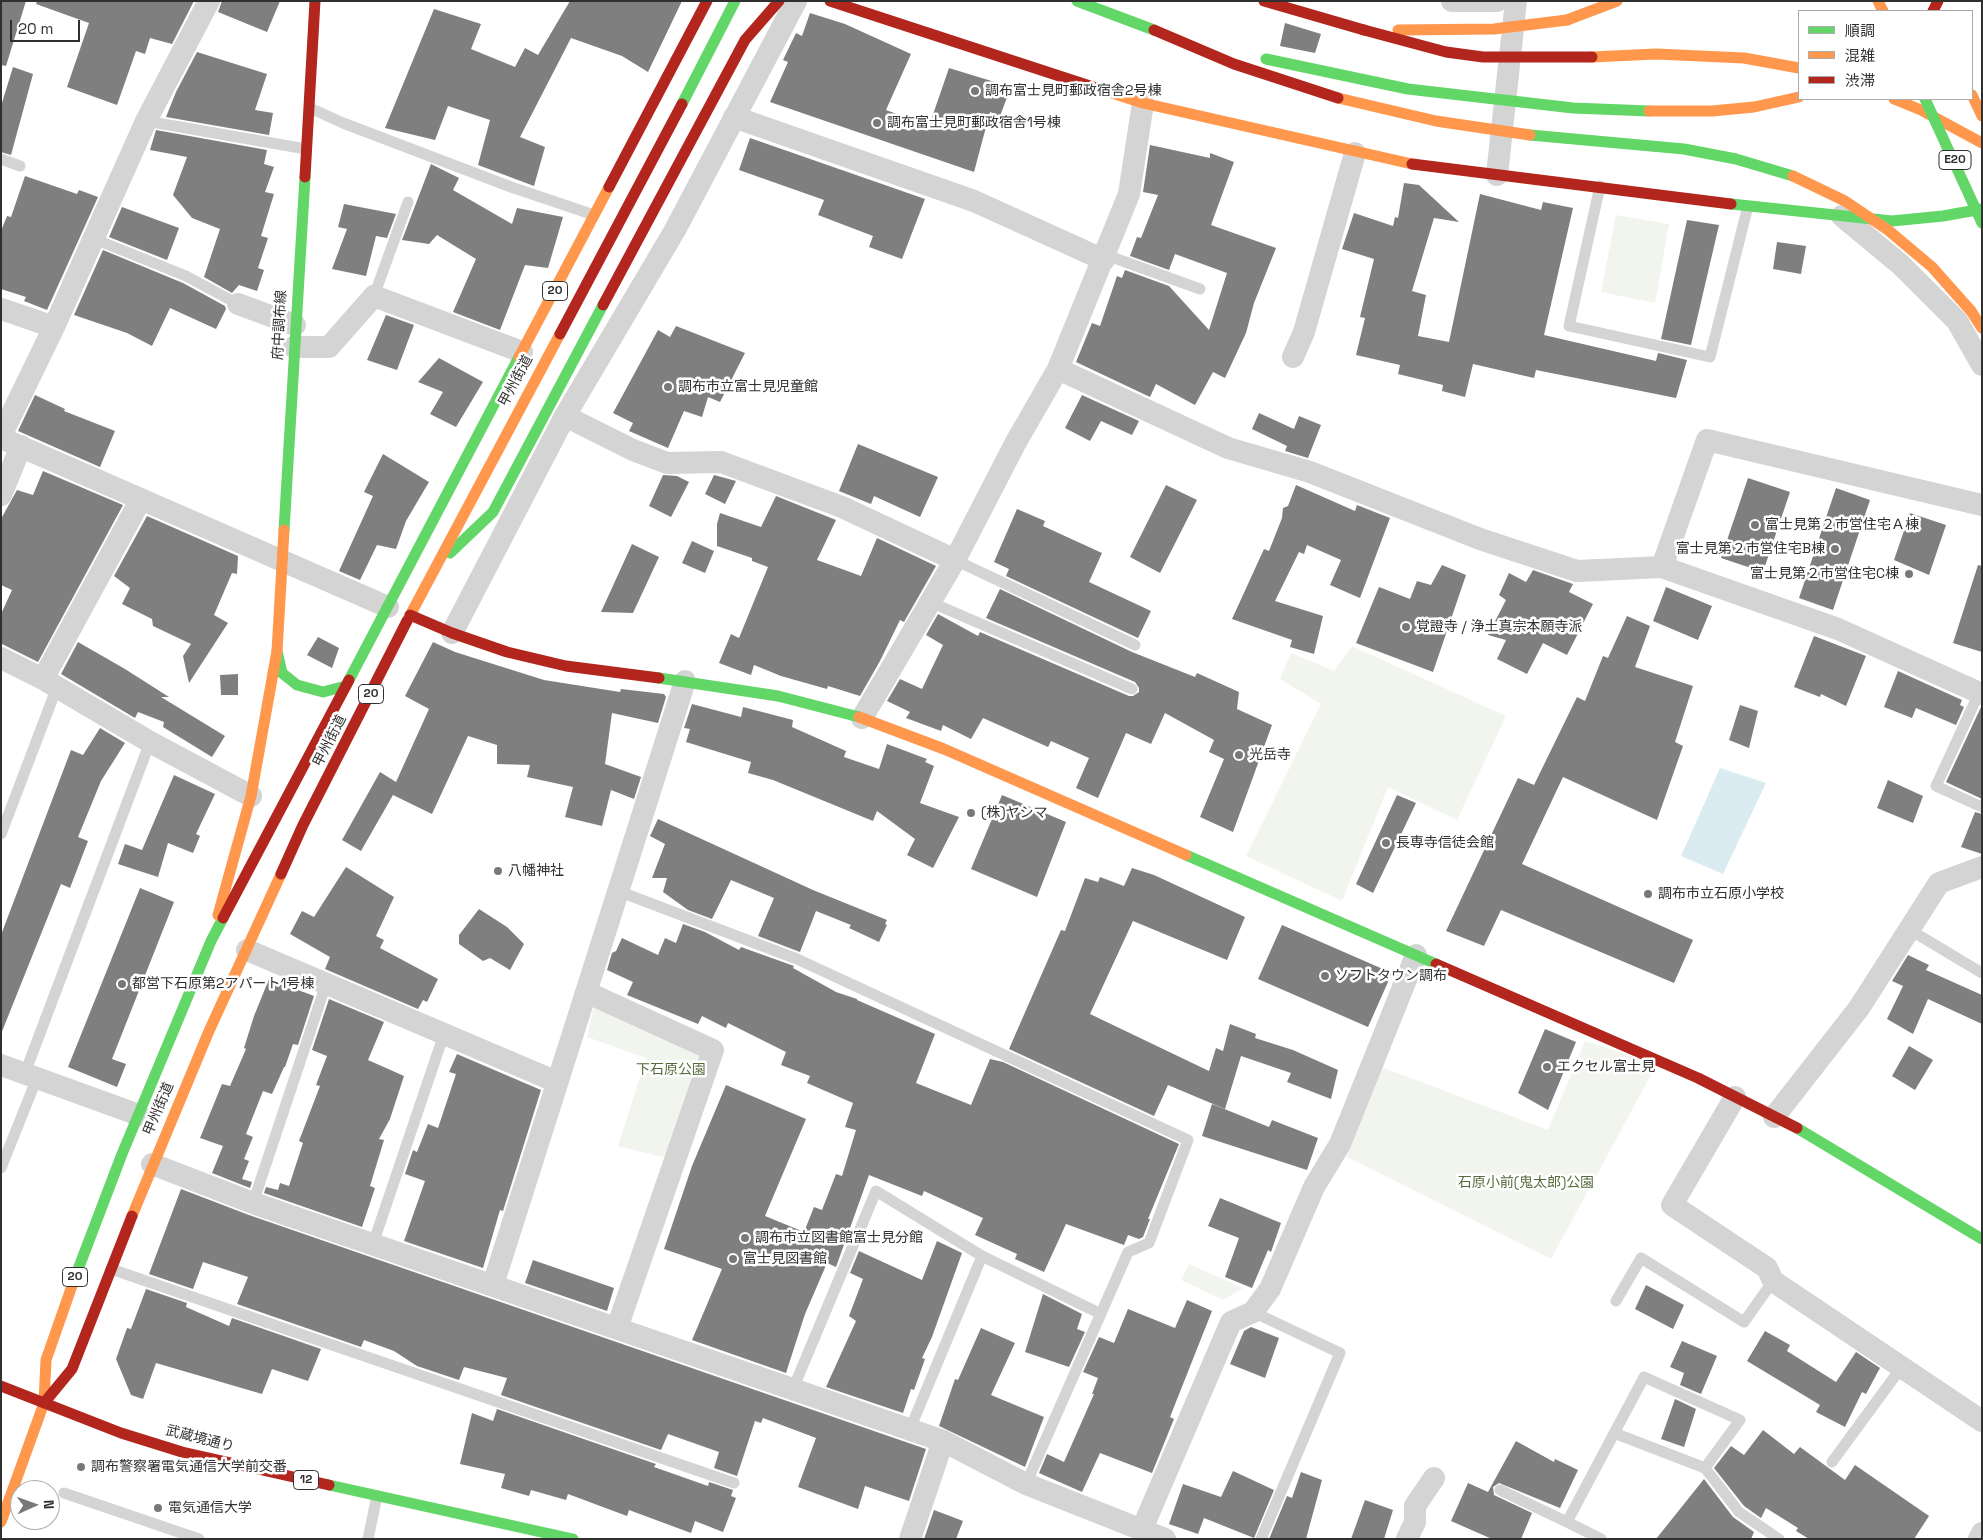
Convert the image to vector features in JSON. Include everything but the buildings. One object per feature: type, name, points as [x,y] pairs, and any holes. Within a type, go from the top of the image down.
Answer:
[{"type":"main road","name":"府中調布線","points":[[278,651],[281,559],[315,1]]},
{"type":"main road","name":"甲州街道","points":[[1,1522],[44,1403],[46,1360],[55,1331],[139,1115],[211,940],[596,216],[707,1]]},
{"type":"main road","name":"甲州街道","points":[[44,1403],[72,1369],[152,1164],[209,1031],[304,825],[438,561],[671,126],[735,1]]},
{"type":"main road","points":[[438,561],[457,548],[493,512],[723,79],[745,40],[779,1]]},
{"type":"main road","points":[[830,1],[1144,103],[1397,162],[1748,206],[1892,221],[1943,216],[1982,208]]},
{"type":"main road","points":[[1077,1],[1154,30],[1234,64],[1328,95],[1386,111],[1436,122],[1538,136],[1684,149],[1736,158],[1797,178],[1845,201],[1888,230],[1932,268],[1971,311],[1982,328]]},
{"type":"main road","points":[[1264,1],[1446,52],[1483,57],[1535,58],[1656,54],[1744,58],[1798,68]]},
{"type":"main road","points":[[1364,30],[1453,30],[1535,25],[1567,20],[1618,1]]},
{"type":"main road","points":[[1154,30],[1235,51]]},
{"type":"main road","points":[[1253,56],[1408,89],[1573,108],[1670,112],[1712,111],[1754,107],[1798,97]]},
{"type":"main road","points":[[1973,98],[1982,116]]},
{"type":"main road","points":[[1896,100],[1950,125],[1982,143]]},
{"type":"main road","name":"E20","points":[[1925,100],[1982,223]]},
{"type":"main road","points":[[410,615],[452,633],[507,652],[566,666],[685,681],[778,696],[862,718],[944,750],[1698,1078],[1803,1130],[1982,1239]]},
{"type":"main road","points":[[278,651],[282,673],[297,685],[323,692],[346,686]]},
{"type":"main road","points":[[211,940],[251,796],[278,651]]},
{"type":"main road","name":"武蔵境通り","points":[[1,1386],[122,1433],[182,1452],[573,1539]]},
{"type":"street","points":[[1,495],[8,440],[54,327],[92,238],[146,121],[209,1]]},
{"type":"street","points":[[452,633],[565,416],[675,230],[796,1]]},
{"type":"street","points":[[1452,1],[1497,1]]},
{"type":"street","points":[[1497,175],[1516,1]]},
{"type":"street","points":[[862,718],[955,560],[1016,442],[1058,369],[1130,194],[1144,103]]},
{"type":"street","points":[[734,117],[974,201],[1105,257]]},
{"type":"street","points":[[1293,357],[1307,323],[1355,153]]},
{"type":"street","points":[[1842,216],[1901,265],[1956,322],[1982,365]]},
{"type":"street","points":[[238,304],[295,336],[329,347],[374,296],[522,352]]},
{"type":"street","points":[[1,309],[54,327]]},
{"type":"street","points":[[1058,369],[1228,448],[1310,472],[1489,542],[1577,571],[1662,567],[1838,629],[1980,693]]},
{"type":"street","points":[[565,416],[633,450],[667,463],[721,462],[842,507],[955,560]]},
{"type":"street","points":[[8,440],[388,606]]},
{"type":"street","points":[[1662,567],[1707,440],[1982,505]]},
{"type":"street","points":[[50,683],[141,499]]},
{"type":"street","points":[[1,658],[50,683],[150,742],[251,796]]},
{"type":"street","points":[[493,1285],[685,681]]},
{"type":"street","points":[[1774,1117],[1858,1008],[1939,883],[1982,867]]},
{"type":"street","points":[[247,950],[558,1082]]},
{"type":"street","points":[[1142,1529],[1231,1322],[1252,1312],[1270,1290],[1314,1187],[1340,1144],[1416,955]]},
{"type":"street","points":[[586,992],[713,1050],[617,1328]]},
{"type":"street","points":[[1,1065],[139,1115]]},
{"type":"street","points":[[1736,1097],[1672,1205],[1767,1268],[1773,1280],[1982,1421]]},
{"type":"street","points":[[152,1164],[253,1203],[943,1441],[1026,1484],[1165,1539]]},
{"type":"street","points":[[910,1539],[943,1441]]},
{"type":"street","points":[[1407,1539],[1415,1522],[1415,1506],[1434,1478]]},
{"type":"street","points":[[1979,1539],[1982,1533]]},
{"type":"lane","points":[[309,108],[343,123],[511,187],[596,216]]},
{"type":"lane","points":[[146,121],[306,150]]},
{"type":"lane","points":[[1,160],[20,166]]},
{"type":"lane","points":[[1600,186],[1569,326],[1710,357],[1748,206]]},
{"type":"lane","points":[[374,296],[408,202]]},
{"type":"lane","points":[[92,238],[186,276],[238,304]]},
{"type":"lane","points":[[1105,257],[1200,289]]},
{"type":"lane","points":[[955,560],[1135,644]]},
{"type":"lane","points":[[930,602],[1132,689]]},
{"type":"lane","points":[[1,834],[50,683]]},
{"type":"lane","points":[[1980,693],[1936,786],[1982,807]]},
{"type":"lane","points":[[1,1168],[31,1076],[150,742]]},
{"type":"lane","points":[[618,891],[797,959],[1188,1140],[1149,1243],[1128,1252],[1026,1484]]},
{"type":"lane","points":[[1910,930],[1982,972]]},
{"type":"lane","points":[[253,1203],[326,984]]},
{"type":"lane","points":[[373,1244],[444,1034]]},
{"type":"lane","points":[[793,1389],[876,1191],[982,1256],[1101,1314]]},
{"type":"lane","points":[[910,1429],[982,1256]]},
{"type":"lane","points":[[1616,1301],[1641,1258],[1744,1322],[1773,1280]]},
{"type":"lane","points":[[111,1269],[734,1483]]},
{"type":"lane","points":[[1252,1312],[1340,1353],[1261,1539]]},
{"type":"lane","points":[[1832,1462],[1901,1368]]},
{"type":"lane","points":[[1567,1522],[1644,1377],[1740,1420],[1705,1468]]},
{"type":"lane","points":[[1614,1433],[1705,1468],[1739,1512],[1766,1535],[1779,1539]]},
{"type":"lane","points":[[1500,1490],[1601,1539]]},
{"type":"lane","points":[[64,1493],[199,1539]]},
{"type":"lane","points":[[368,1539],[377,1496]]},
{"type":"green space","points":[[1616,215],[1669,224],[1655,303],[1601,292]]},
{"type":"green space","points":[[1352,646],[1506,716],[1457,820],[1388,787],[1342,901],[1246,856],[1321,704],[1280,679],[1291,653],[1334,671]]},
{"type":"green space","name":"下石原公園","points":[[595,1002],[705,1055],[666,1158],[618,1146],[646,1058],[587,1037]]},
{"type":"green space","name":"石原小前(鬼太郎)公園","points":[[1585,1041],[1657,1064],[1551,1259],[1347,1157],[1379,1066],[1548,1130]]},
{"type":"green space","points":[[1189,1264],[1243,1288],[1223,1300],[1181,1280]]},
{"type":"shaded area","points":[[1720,768],[1766,783],[1723,874],[1681,856]]},
{"type":"traffic: fast","points":[[682,104],[735,1]]},
{"type":"traffic: fast","points":[[1077,1],[1154,30]]},
{"type":"traffic: fast","points":[[1266,59],[1408,89],[1573,108],[1649,111]]},
{"type":"traffic: fast","points":[[1925,100],[1982,223]]},
{"type":"traffic: fast","points":[[1530,135],[1684,149],[1736,159],[1793,176]]},
{"type":"traffic: fast","points":[[284,530],[305,177]]},
{"type":"traffic: fast","points":[[1731,204],[1892,221],[1943,216],[1982,209]]},
{"type":"traffic: fast","points":[[450,553],[493,512],[603,305]]},
{"type":"traffic: fast","points":[[349,680],[519,357]]},
{"type":"traffic: fast","points":[[277,651],[282,673],[297,685],[323,692],[346,686]]},
{"type":"traffic: fast","points":[[659,678],[778,696],[859,717]]},
{"type":"traffic: fast","points":[[1186,855],[1436,964]]},
{"type":"traffic: fast","points":[[74,1280],[122,1154],[211,941],[223,918]]},
{"type":"traffic: fast","points":[[1797,1128],[1982,1239]]},
{"type":"traffic: fast","points":[[329,1485],[573,1539]]},
{"type":"traffic: slow","points":[[1567,20],[1617,1]]},
{"type":"traffic: slow","points":[[1878,1],[1882,10]]},
{"type":"traffic: slow","points":[[1398,30],[1494,29],[1567,20]]},
{"type":"traffic: slow","points":[[1592,57],[1656,54],[1744,58],[1798,68]]},
{"type":"traffic: slow","points":[[1093,87],[1143,103],[1412,164]]},
{"type":"traffic: slow","points":[[1649,111],[1712,111],[1754,107],[1798,97]]},
{"type":"traffic: slow","points":[[1973,97],[1982,116]]},
{"type":"traffic: slow","points":[[1338,98],[1436,121],[1530,135]]},
{"type":"traffic: slow","points":[[1896,100],[1921,110],[1982,143]]},
{"type":"traffic: slow","points":[[1793,176],[1845,201],[1888,230],[1932,267],[1971,311]]},
{"type":"traffic: slow","points":[[519,357],[609,187]]},
{"type":"traffic: slow","points":[[1971,311],[1982,328]]},
{"type":"traffic: slow","points":[[407,621],[560,334]]},
{"type":"traffic: slow","points":[[218,915],[251,796],[277,651],[284,530]]},
{"type":"traffic: slow","points":[[859,717],[944,749],[1186,855]]},
{"type":"traffic: slow","points":[[132,1216],[209,1031],[281,874]]},
{"type":"traffic: slow","points":[[1,1522],[44,1403],[46,1360],[74,1280]]},
{"type":"traffic: jam","points":[[305,177],[315,1]]},
{"type":"traffic: jam","points":[[609,187],[707,1]]},
{"type":"traffic: jam","points":[[603,305],[745,40],[779,1]]},
{"type":"traffic: jam","points":[[830,1],[1093,87]]},
{"type":"traffic: jam","points":[[1264,1],[1364,30]]},
{"type":"traffic: jam","points":[[1934,10],[1938,1]]},
{"type":"traffic: jam","points":[[1154,30],[1234,64],[1338,98]]},
{"type":"traffic: jam","points":[[1364,30],[1446,52],[1483,57],[1592,57]]},
{"type":"traffic: jam","points":[[560,334],[682,104]]},
{"type":"traffic: jam","points":[[1412,164],[1731,204]]},
{"type":"traffic: jam","points":[[410,615],[452,633],[507,652],[566,666],[659,678]]},
{"type":"traffic: jam","points":[[281,874],[303,825],[407,621]]},
{"type":"traffic: jam","points":[[223,918],[349,680]]},
{"type":"traffic: jam","points":[[1436,964],[1698,1078],[1797,1128]]},
{"type":"traffic: jam","points":[[44,1403],[72,1369],[132,1216]]},
{"type":"traffic: jam","points":[[1,1386],[121,1433],[182,1452],[329,1485]]},
{"type":"place","name":"調布富士見町郵政宿舎2号棟","points":[[975,91]]},
{"type":"place","name":"調布富士見町郵政宿舎1号棟","points":[[877,123]]},
{"type":"place","name":"調布市立富士見児童館","points":[[668,387]]},
{"type":"place","name":"富士見第２市営住宅Ａ棟","points":[[1755,525]]},
{"type":"place","name":"富士見第２市営住宅B棟","points":[[1835,549]]},
{"type":"place","name":"富士見第２市営住宅C棟","points":[[1909,574]]},
{"type":"place","name":"覚證寺 / 浄土真宗本願寺派","points":[[1406,627]]},
{"type":"place","name":"光岳寺","points":[[1239,755]]},
{"type":"place","name":"(株)ヤシマ","points":[[971,813]]},
{"type":"place","name":"長専寺信徒会館","points":[[1386,843]]},
{"type":"place","name":"八幡神社","points":[[498,871]]},
{"type":"place","name":"調布市立石原小学校","points":[[1648,894]]},
{"type":"place","name":"ソフトタウン調布","points":[[1325,976]]},
{"type":"place","name":"都営下石原第2アパート1号棟","points":[[122,984]]},
{"type":"place","name":"エクセル富士見","points":[[1547,1067]]},
{"type":"place","name":"調布市立図書館富士見分館","points":[[745,1238]]},
{"type":"place","name":"富士見図書館","points":[[733,1259]]},
{"type":"place","name":"調布警察署電気通信大学前交番","points":[[81,1467]]},
{"type":"place","name":"電気通信大学","points":[[158,1508]]}]
